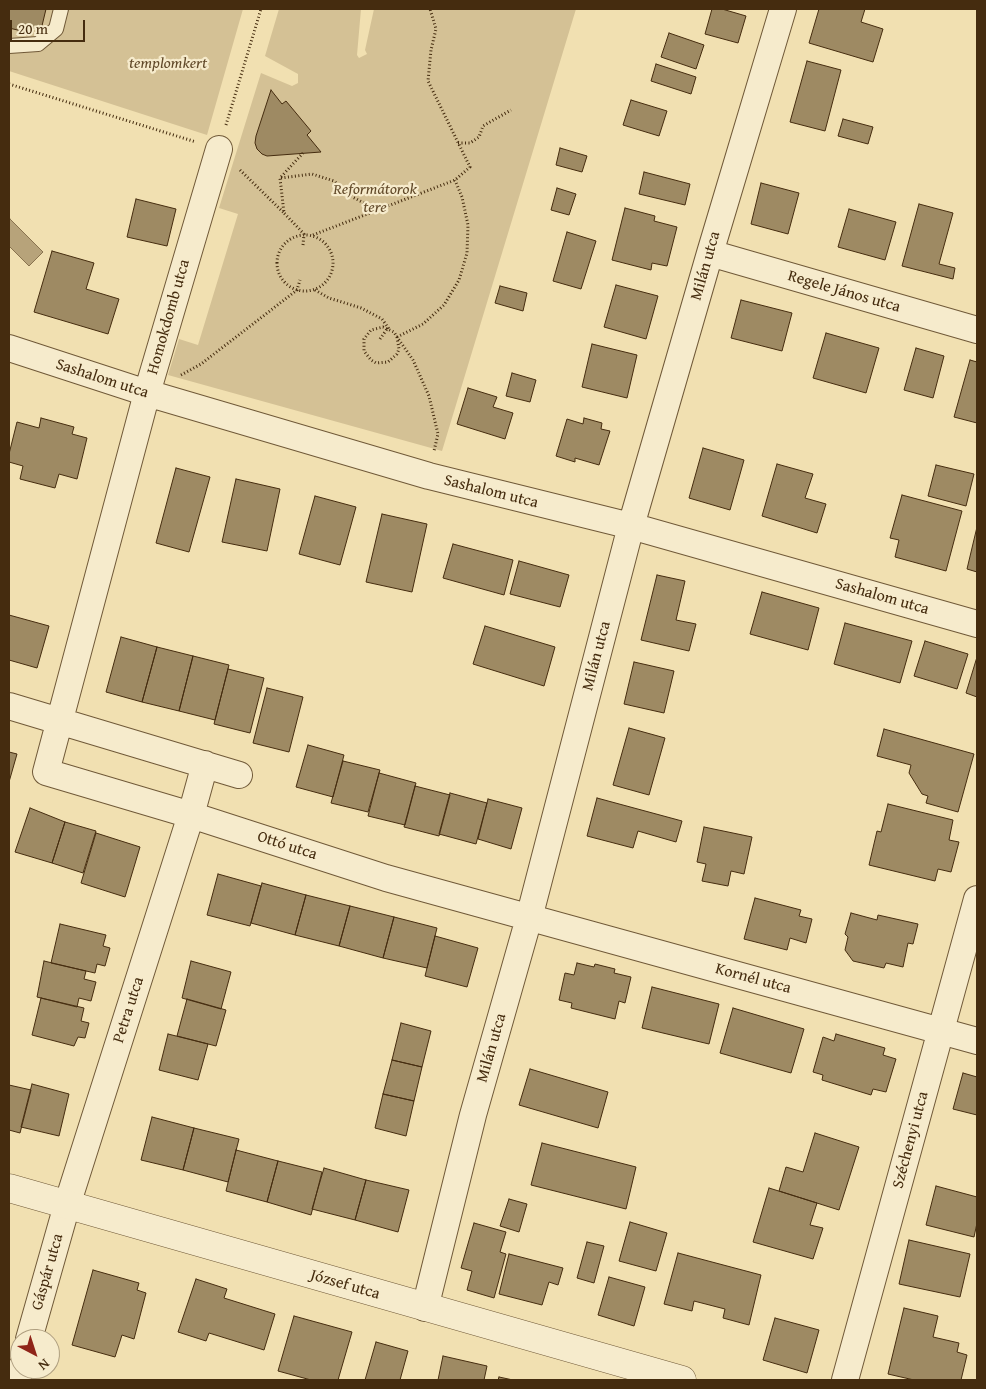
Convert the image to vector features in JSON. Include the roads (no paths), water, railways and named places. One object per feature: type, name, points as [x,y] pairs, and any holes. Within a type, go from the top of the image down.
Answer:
[{"type":"street","name":"Milán utca","points":[[425,1308],[473,1115],[529,918],[631,526],[783,9]]},
{"type":"street","name":"Homokdomb utca","points":[[46,772],[147,393],[219,149]]},
{"type":"street","name":"Regele János utca","points":[[710,253],[977,330]]},
{"type":"street","name":"Sashalom utca","points":[[9,348],[147,393],[430,476],[631,526],[977,624]]},
{"type":"street","points":[[9,706],[239,775]]},
{"type":"street","name":"Petra utca","points":[[67,1205],[191,815],[205,764]]},
{"type":"street","name":"Ottó utca","points":[[46,772],[191,815],[386,878],[529,918]]},
{"type":"street","name":"Széchenyi utca","points":[[845,1380],[977,899]]},
{"type":"street","name":"Kornél utca","points":[[529,918],[977,1041]]},
{"type":"street","name":"József utca","points":[[9,1188],[674,1379]]},
{"type":"street","name":"Gáspár utca","points":[[32,1329],[67,1205]]},
{"type":"lane","points":[[9,46],[38,44],[56,29],[61,9]]},
{"type":"park label","name":"templomkert","points":[[168,64]]},
{"type":"park label","name":"Reformátorok tere","points":[[375,199]]}]
